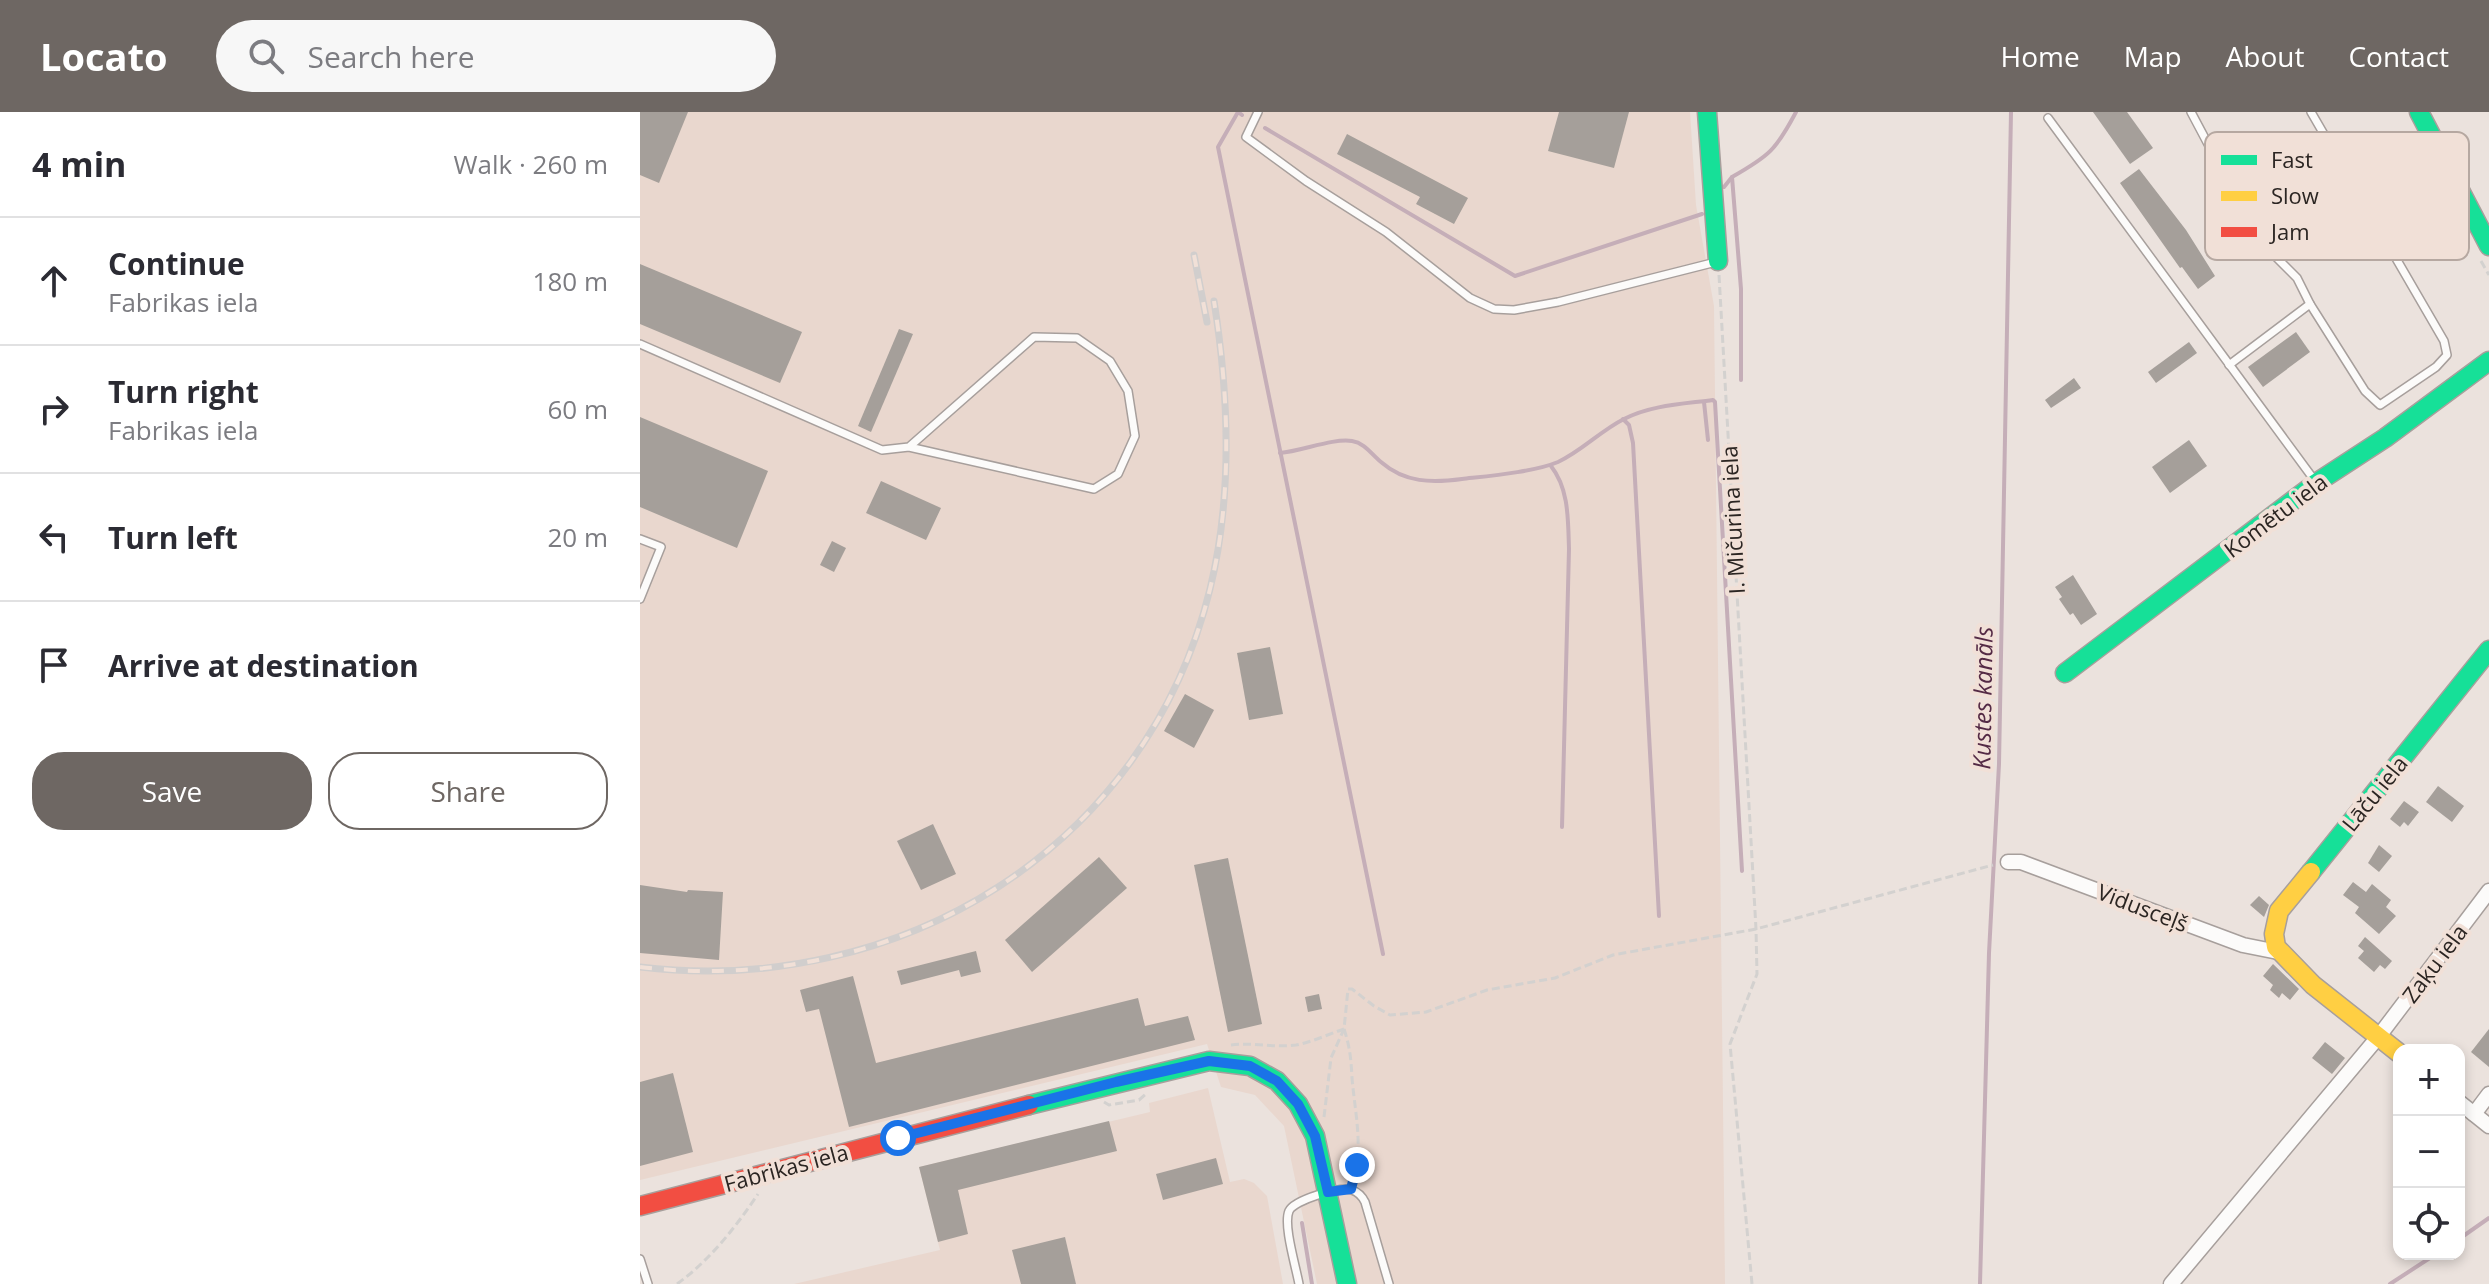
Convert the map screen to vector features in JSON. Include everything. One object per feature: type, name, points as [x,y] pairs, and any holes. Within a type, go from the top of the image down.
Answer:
[{"type":"street","points":[[1707,112],[1718,261]]},
{"type":"street","points":[[2419,112],[2429,132]]},
{"type":"street","points":[[2469,208],[2489,246]]},
{"type":"street","name":"Komētu iela","points":[[2065,673],[2316,483],[2385,438],[2489,361]]},
{"type":"street","name":"Lāču iela","points":[[2276,948],[2274,928],[2279,911],[2489,650]]},
{"type":"street","name":"Vidusceļš","points":[[2008,862],[2021,862],[2243,945],[2276,948]]},
{"type":"street","name":"Zaķu iela","points":[[2171,1284],[2379,1036],[2489,891]]},
{"type":"street","points":[[2276,948],[2288,964],[2393,1048]]},
{"type":"street","name":"Fabrikas iela","points":[[640,1206],[1116,1082],[1209,1061],[1250,1066],[1277,1081],[1298,1104],[1315,1136],[1347,1284]]},
{"type":"street","points":[[2474,1114],[2489,1094]]},
{"type":"street","points":[[2465,1107],[2489,1126]]},
{"type":"lane","points":[[1258,112],[1246,137],[1306,181],[1386,232],[1470,298],[1494,309],[1514,310],[1558,302],[1718,261]]},
{"type":"lane","points":[[2191,112],[2205,138]]},
{"type":"lane","points":[[2311,112],[2323,132]]},
{"type":"lane","points":[[2048,118],[2316,483]]},
{"type":"lane","points":[[2279,260],[2297,278],[2365,391],[2380,405],[2436,367],[2447,355],[2444,341],[2397,260]]},
{"type":"lane","points":[[2229,365],[2310,304]]},
{"type":"lane","points":[[640,344],[882,450],[909,447],[1094,489],[1118,474],[1135,436],[1128,391],[1110,361],[1077,338],[1034,337],[909,447]]},
{"type":"lane","points":[[640,539],[661,547],[640,599]]},
{"type":"lane","points":[[1299,1284],[1286,1222],[1290,1208],[1298,1202],[1328,1192],[1351,1189],[1361,1196],[1369,1209],[1389,1284]]},
{"type":"lane","points":[[640,1259],[648,1284]]},
{"type":"path","name":"I. Mičurina iela","points":[[1718,261],[1756,929],[1757,974],[1730,1044],[1752,1284]]},
{"type":"path","points":[[1324,1121],[1331,1058],[1344,1029],[1348,989],[1390,1015],[1426,1012],[1487,990],[1555,978],[1613,955],[1756,929],[1972,869],[2008,862]]},
{"type":"path","points":[[1231,1045],[1298,1045],[1344,1029]]},
{"type":"path","points":[[1344,1029],[1352,1055],[1360,1139],[1351,1189]]},
{"type":"path","points":[[1099,1099],[1109,1105],[1139,1100],[1150,1089]]},
{"type":"path","points":[[677,1284],[703,1263],[739,1222],[758,1194],[743,1197]]},
{"type":"shaded area","points":[[640,112],[1690,112],[1696,205],[1714,306],[1725,1284],[1317,1284],[1284,1126],[1255,1095],[1221,1087],[1207,1044],[640,1180]]},
{"type":"shaded area","points":[[1208,1088],[1230,1182],[1244,1179],[1254,1183],[1267,1196],[1283,1284],[794,1284],[940,1250],[919,1167],[1150,1112],[1149,1103]]},
{"type":"building","points":[[640,112],[688,112],[659,183],[640,175]]},
{"type":"building","points":[[1559,112],[1629,112],[1614,168],[1548,151]]},
{"type":"building","points":[[2093,112],[2127,112],[2153,148],[2130,164]]},
{"type":"building","points":[[1347,134],[1468,198],[1454,224],[1416,204],[1420,197],[1337,154]]},
{"type":"building","points":[[2139,169],[2186,230],[2215,276],[2198,289],[2120,183]]},
{"type":"building","points":[[640,264],[802,332],[780,383],[640,324]]},
{"type":"building","points":[[899,329],[913,334],[871,432],[858,426]]},
{"type":"building","points":[[2296,332],[2310,352],[2263,387],[2248,367]]},
{"type":"building","points":[[2189,342],[2197,353],[2156,383],[2148,372]]},
{"type":"building","points":[[2074,378],[2081,388],[2051,408],[2045,400]]},
{"type":"building","points":[[640,417],[768,471],[737,548],[640,507]]},
{"type":"building","points":[[2189,440],[2207,466],[2170,493],[2152,467]]},
{"type":"building","points":[[881,481],[941,508],[926,540],[866,513]]},
{"type":"building","points":[[832,541],[846,548],[834,572],[820,565]]},
{"type":"building","points":[[2073,575],[2097,614],[2081,625],[2059,599],[2062,597],[2055,587]]},
{"type":"building","points":[[1270,647],[1283,714],[1249,720],[1237,653]]},
{"type":"building","points":[[1185,694],[1214,710],[1194,748],[1164,731]]},
{"type":"building","points":[[2438,786],[2464,806],[2452,822],[2426,802]]},
{"type":"building","points":[[2404,801],[2419,812],[2408,826],[2404,822],[2400,827],[2390,819]]},
{"type":"building","points":[[933,824],[956,874],[921,890],[897,841]]},
{"type":"building","points":[[2379,845],[2392,856],[2379,872],[2368,863]]},
{"type":"building","points":[[1099,857],[1127,888],[1032,972],[1005,940]]},
{"type":"building","points":[[1228,858],[1262,1024],[1228,1032],[1194,865]]},
{"type":"building","points":[[2353,882],[2366,892],[2372,884],[2391,900],[2386,907],[2396,916],[2379,934],[2355,913],[2359,907],[2343,895]]},
{"type":"building","points":[[640,885],[687,892],[723,892],[719,960],[640,953]]},
{"type":"building","points":[[2259,896],[2269,905],[2264,917],[2250,905]]},
{"type":"building","points":[[2365,937],[2392,961],[2385,969],[2380,965],[2374,972],[2358,958],[2364,951],[2358,946]]},
{"type":"building","points":[[976,951],[981,972],[961,977],[959,970],[901,985],[897,971]]},
{"type":"building","points":[[2273,964],[2299,989],[2290,1000],[2282,993],[2279,998],[2270,990],[2273,985],[2263,976]]},
{"type":"building","points":[[853,976],[876,1063],[1138,998],[1145,1026],[1188,1016],[1195,1040],[849,1127],[819,1009],[806,1012],[800,990]]},
{"type":"building","points":[[1319,994],[1322,1009],[1308,1012],[1305,997]]},
{"type":"building","points":[[2489,1029],[2489,1067],[2471,1052]]},
{"type":"building","points":[[2325,1042],[2345,1058],[2332,1074],[2312,1058]]},
{"type":"building","points":[[673,1073],[693,1152],[640,1166],[640,1082]]},
{"type":"building","points":[[1109,1121],[1117,1151],[958,1190],[968,1234],[938,1242],[919,1167]]},
{"type":"building","points":[[1216,1158],[1223,1184],[1163,1200],[1156,1174]]},
{"type":"building","points":[[1065,1237],[1076,1284],[1021,1284],[1012,1250]]},
{"type":"waterway","points":[[1242,115],[1238,112],[1218,147],[1383,954]]},
{"type":"waterway","points":[[1741,380],[1741,289],[1732,177],[1770,151],[1796,112]]},
{"type":"waterway","name":"Kustes kanāls","points":[[1980,1284],[1989,953],[1999,764],[2011,112]]},
{"type":"waterway","points":[[1265,128],[1515,276],[1702,214]]},
{"type":"waterway","points":[[1724,187],[1732,177]]},
{"type":"waterway","points":[[1280,453],[1336,441],[1352,441],[1365,447],[1390,469],[1409,478],[1440,481],[1497,475],[1558,462],[1634,414],[1713,400],[1742,871]]},
{"type":"waterway","points":[[1704,402],[1708,440]]},
{"type":"waterway","points":[[1623,419],[1629,425],[1633,443],[1659,916]]},
{"type":"waterway","points":[[1551,466],[1564,494],[1569,538],[1562,827]]},
{"type":"waterway","points":[[2465,1235],[2489,1218]]},
{"type":"waterway","points":[[1302,1223],[1312,1284]]},
{"type":"waterway","points":[[2390,1284],[2427,1260]]},
{"type":"railway","points":[[1194,255],[1207,322]]},
{"type":"railway","points":[[640,967],[736,970],[829,957],[918,929],[998,887],[1070,831],[1131,762],[1178,681],[1210,589],[1217,554],[1226,445],[1223,373],[1214,301]]},
{"type":"traffic: fast","points":[[1707,112],[1718,261]]},
{"type":"traffic: fast","points":[[2419,112],[2429,132]]},
{"type":"traffic: fast","points":[[2469,208],[2489,246]]},
{"type":"traffic: fast","points":[[2065,673],[2316,483],[2385,438],[2489,361]]},
{"type":"traffic: fast","points":[[2311,872],[2489,650]]},
{"type":"traffic: fast","points":[[1029,1105],[1209,1061],[1250,1066],[1277,1081],[1298,1104],[1315,1136],[1347,1284]]},
{"type":"traffic: slow","points":[[2311,872],[2279,911],[2274,934],[2276,947],[2313,985],[2393,1048]]},
{"type":"traffic: jam","points":[[640,1206],[1029,1105]]},
{"type":"route","points":[[898,1138],[1209,1061],[1250,1066],[1277,1081],[1298,1104],[1315,1136],[1328,1192],[1351,1189],[1357,1165]]}]
